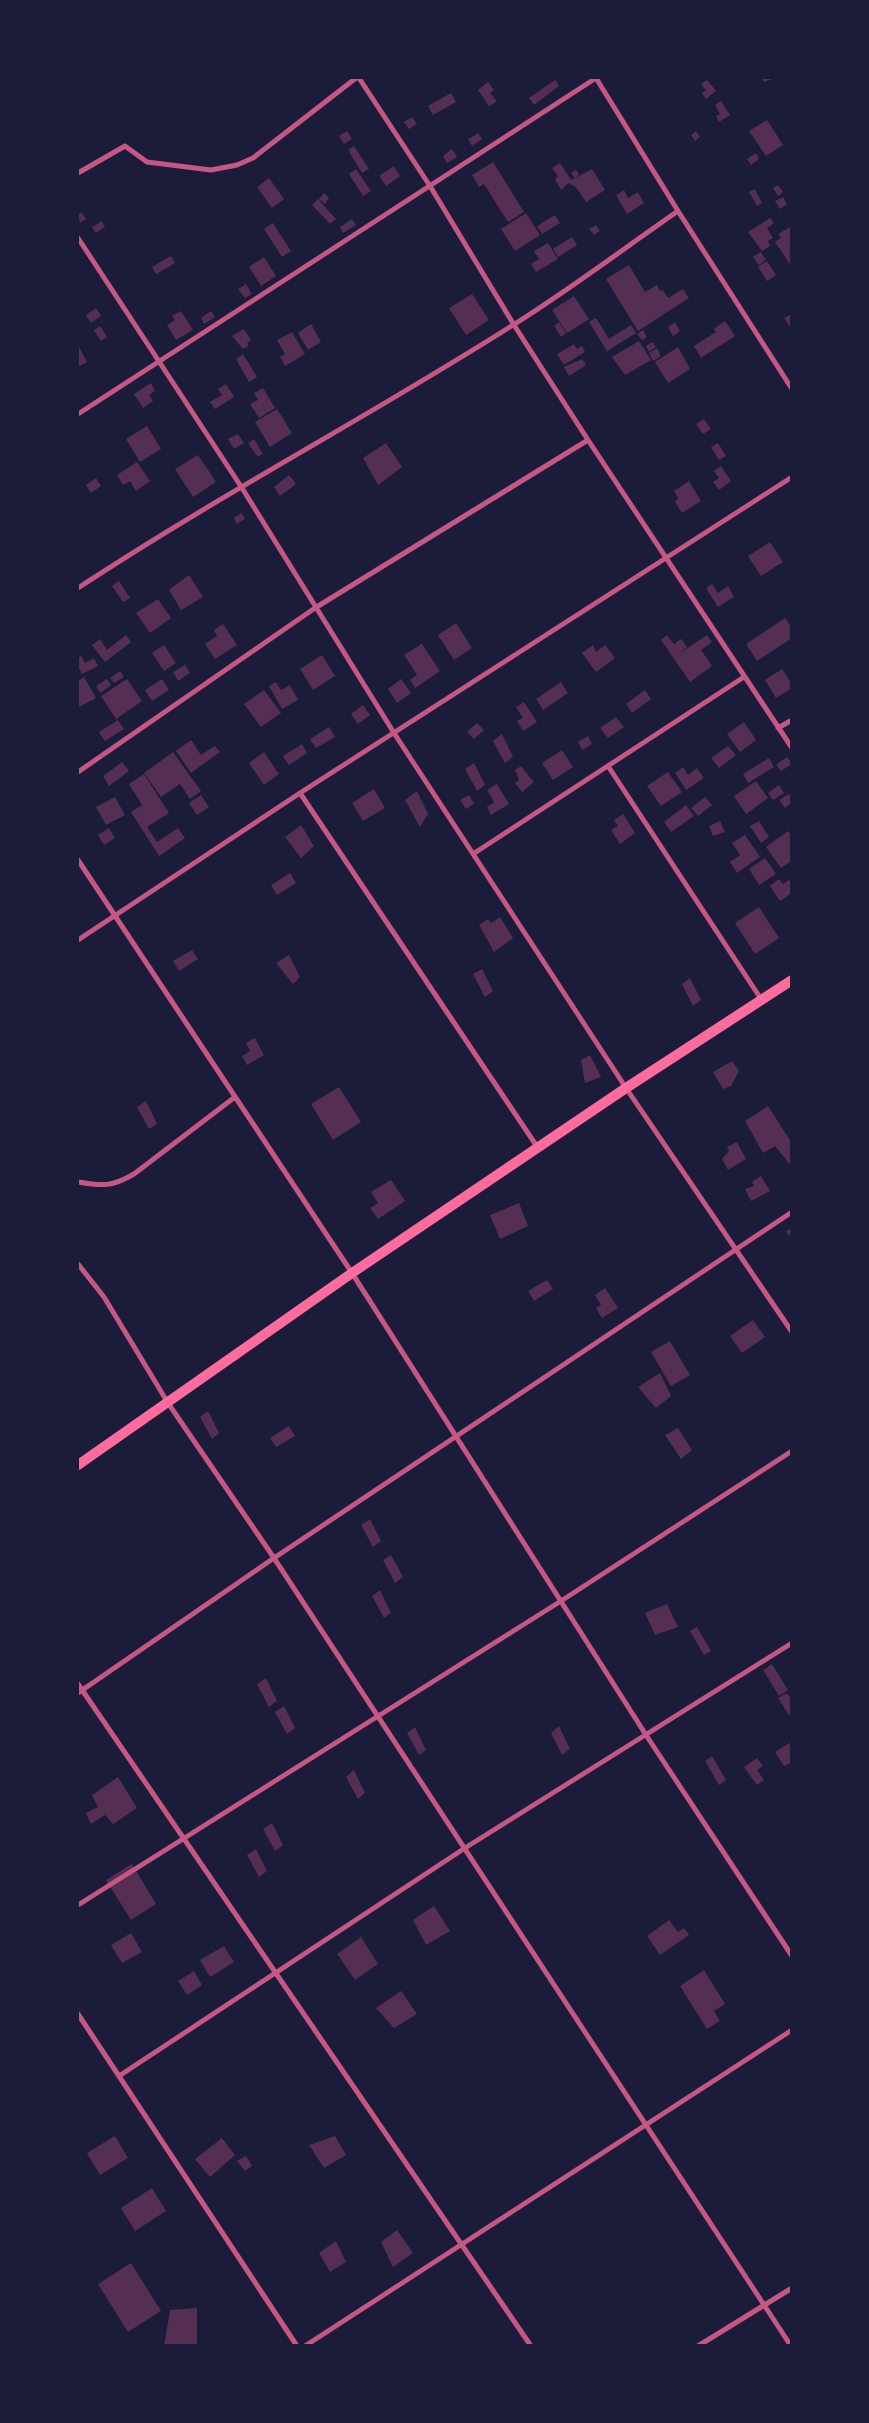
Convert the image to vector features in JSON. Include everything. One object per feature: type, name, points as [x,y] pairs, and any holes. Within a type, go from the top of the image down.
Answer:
[{"type":"main road","points":[[78,1465],[352,1273],[761,998],[792,980]]},
{"type":"street","points":[[78,174],[125,146],[147,162],[211,170],[237,165],[253,158],[358,78],[430,186],[514,325],[665,559],[792,748]]},
{"type":"street","points":[[78,414],[159,359],[596,78],[678,212],[792,389]]},
{"type":"street","points":[[78,588],[145,544],[514,325],[678,212]]},
{"type":"street","points":[[78,238],[242,488],[394,733],[626,1088],[792,1332]]},
{"type":"street","points":[[78,772],[316,608],[588,440]]},
{"type":"street","points":[[78,940],[300,793],[792,477]]},
{"type":"street","points":[[473,854],[744,677]]},
{"type":"street","points":[[778,728],[792,720]]},
{"type":"street","points":[[608,766],[761,998]]},
{"type":"street","points":[[300,793],[538,1148]]},
{"type":"street","points":[[78,860],[352,1273],[646,1735],[792,1956]]},
{"type":"street","points":[[78,1182],[105,1185],[118,1183],[134,1174],[234,1097]]},
{"type":"street","points":[[80,1692],[274,1558],[792,1212]]},
{"type":"street","points":[[78,1264],[104,1297],[168,1403],[378,1715],[791,2346]]},
{"type":"street","points":[[78,1905],[183,1837],[560,1601],[792,1451]]},
{"type":"street","points":[[119,2076],[465,1848],[792,1643]]},
{"type":"street","points":[[78,1684],[80,1692],[183,1837],[531,2346]]},
{"type":"street","points":[[78,2014],[297,2346]]},
{"type":"street","points":[[305,2346],[462,2246],[792,2030]]},
{"type":"street","points":[[698,2346],[792,2288]]},
{"type":"building","points":[[762,78],[775,78],[764,82]]},
{"type":"building","points":[[555,80],[559,86],[534,105],[529,98]]},
{"type":"building","points":[[707,80],[716,91],[706,99],[702,93],[706,90],[701,84]]},
{"type":"building","points":[[488,82],[494,90],[490,93],[497,101],[489,106],[478,90]]},
{"type":"building","points":[[451,93],[456,102],[433,115],[428,106]]},
{"type":"building","points":[[721,101],[730,115],[719,122],[716,116],[720,114],[715,105]]},
{"type":"building","points":[[412,117],[417,124],[409,129],[404,122]]},
{"type":"building","points":[[767,120],[783,145],[766,156],[749,131]]},
{"type":"building","points":[[347,131],[352,139],[344,144],[339,136]]},
{"type":"building","points":[[696,131],[700,137],[695,141],[691,135]]},
{"type":"building","points":[[478,133],[482,139],[472,146],[468,139]]},
{"type":"building","points":[[354,146],[369,169],[362,173],[348,150]]},
{"type":"building","points":[[452,149],[457,157],[447,163],[443,156]]},
{"type":"building","points":[[756,153],[759,159],[751,165],[747,159]]},
{"type":"building","points":[[493,162],[524,212],[508,222],[484,184],[479,187],[472,175]]},
{"type":"building","points":[[560,163],[571,180],[592,169],[605,190],[586,202],[576,187],[568,183],[561,190],[555,179],[558,176],[552,168]]},
{"type":"building","points":[[394,166],[400,176],[386,186],[379,176]]},
{"type":"building","points":[[356,169],[371,191],[363,196],[349,174]]},
{"type":"building","points":[[576,170],[579,174],[575,178],[571,173]]},
{"type":"building","points":[[269,178],[284,199],[272,208],[257,187]]},
{"type":"building","points":[[778,185],[783,192],[778,196],[773,188]]},
{"type":"building","points":[[755,189],[762,203],[757,206],[749,192]]},
{"type":"building","points":[[624,190],[628,198],[638,192],[644,203],[627,214],[616,195]]},
{"type":"building","points":[[324,193],[329,198],[325,204],[319,199]]},
{"type":"building","points":[[783,197],[787,204],[780,209],[775,201]]},
{"type":"building","points":[[318,199],[336,219],[330,224],[312,205]]},
{"type":"building","points":[[82,213],[86,219],[80,223],[78,215]]},
{"type":"building","points":[[526,213],[540,235],[515,251],[501,229]]},
{"type":"building","points":[[555,215],[560,223],[542,234],[537,226]]},
{"type":"building","points":[[770,218],[774,223],[767,228],[773,238],[768,241],[770,246],[762,251],[748,232]]},
{"type":"building","points":[[352,219],[356,225],[343,233],[340,227]]},
{"type":"building","points":[[102,221],[105,227],[96,233],[92,227]]},
{"type":"building","points":[[273,223],[291,251],[282,257],[264,229]]},
{"type":"building","points":[[596,225],[600,231],[594,235],[589,229]]},
{"type":"building","points":[[792,226],[792,267],[775,242],[781,238],[778,234]]},
{"type":"building","points":[[572,237],[577,245],[558,257],[553,249]]},
{"type":"building","points":[[548,243],[558,259],[536,272],[531,264],[539,259],[534,251]]},
{"type":"building","points":[[761,252],[766,260],[759,265],[753,257]]},
{"type":"building","points":[[171,256],[175,263],[156,274],[152,267]]},
{"type":"building","points":[[264,257],[276,276],[261,286],[249,267]]},
{"type":"building","points":[[767,261],[776,275],[767,281],[758,267]]},
{"type":"building","points":[[629,265],[645,292],[657,285],[660,291],[663,290],[668,298],[683,289],[689,298],[638,331],[606,279]]},
{"type":"building","points":[[246,284],[252,294],[245,298],[238,289]]},
{"type":"building","points":[[472,294],[489,320],[466,335],[449,308]]},
{"type":"building","points":[[574,296],[589,319],[567,333],[552,310]]},
{"type":"building","points":[[96,308],[101,316],[91,323],[86,315]]},
{"type":"building","points":[[181,311],[193,330],[176,340],[167,325],[175,320],[172,316]]},
{"type":"building","points":[[211,311],[215,317],[204,324],[201,318]]},
{"type":"building","points":[[790,315],[792,325],[790,327],[784,318]]},
{"type":"building","points":[[596,318],[609,339],[631,325],[636,333],[607,351],[589,322]]},
{"type":"building","points":[[725,321],[735,336],[701,358],[694,346],[716,332],[714,329]]},
{"type":"building","points":[[559,322],[566,333],[561,337],[554,326]]},
{"type":"building","points":[[675,322],[680,331],[673,336],[668,327]]},
{"type":"building","points":[[311,324],[321,342],[308,350],[298,333]]},
{"type":"building","points":[[100,326],[107,337],[101,341],[94,330]]},
{"type":"building","points":[[244,329],[251,340],[247,343],[249,346],[243,349],[232,336]]},
{"type":"building","points":[[643,330],[647,337],[642,340],[637,334]]},
{"type":"building","points":[[292,332],[305,354],[285,366],[280,357],[285,354],[277,340]]},
{"type":"building","points":[[639,341],[651,360],[625,375],[612,357]]},
{"type":"building","points":[[652,342],[656,347],[649,352],[646,346]]},
{"type":"building","points":[[574,344],[577,349],[582,346],[585,352],[564,365],[557,354]]},
{"type":"building","points":[[78,345],[87,362],[78,367]]},
{"type":"building","points":[[678,347],[690,369],[668,383],[655,362]]},
{"type":"building","points":[[657,348],[661,356],[653,361],[649,353]]},
{"type":"building","points":[[243,354],[257,377],[249,382],[236,359]]},
{"type":"building","points":[[582,359],[586,365],[569,376],[564,367]]},
{"type":"building","points":[[151,383],[155,391],[149,395],[153,401],[143,408],[134,394]]},
{"type":"building","points":[[226,384],[234,397],[215,409],[210,402],[222,395],[218,389]]},
{"type":"building","points":[[263,388],[275,408],[259,418],[250,404],[258,400],[254,393]]},
{"type":"building","points":[[277,409],[292,433],[270,447],[255,422]]},
{"type":"building","points":[[704,419],[711,429],[703,434],[696,424]]},
{"type":"building","points":[[147,426],[161,449],[140,462],[126,439]]},
{"type":"building","points":[[238,434],[244,443],[234,449],[228,439]]},
{"type":"building","points":[[254,439],[263,454],[258,457],[248,443]]},
{"type":"building","points":[[386,443],[402,467],[378,485],[363,458]]},
{"type":"building","points":[[718,443],[726,456],[719,460],[711,447]]},
{"type":"building","points":[[198,455],[216,482],[193,497],[175,469]]},
{"type":"building","points":[[137,462],[150,481],[136,491],[130,481],[123,485],[117,475]]},
{"type":"building","points":[[721,466],[731,481],[719,490],[713,482],[719,478],[714,471]]},
{"type":"building","points":[[289,475],[296,484],[280,496],[274,487]]},
{"type":"building","points":[[96,478],[101,486],[91,493],[86,485]]},
{"type":"building","points":[[689,481],[701,501],[682,513],[675,502],[678,498],[674,491]]},
{"type":"building","points":[[241,513],[245,519],[237,524],[234,518]]},
{"type":"building","points":[[770,542],[783,562],[761,576],[748,556]]},
{"type":"building","points":[[189,575],[203,597],[181,610],[169,590]]},
{"type":"building","points":[[119,581],[130,598],[123,602],[112,586]]},
{"type":"building","points":[[712,584],[718,593],[728,586],[734,597],[718,607],[706,588]]},
{"type":"building","points":[[158,599],[171,618],[150,633],[136,613]]},
{"type":"building","points":[[785,618],[792,628],[792,638],[757,661],[746,644]]},
{"type":"building","points":[[456,623],[472,648],[454,660],[438,635]]},
{"type":"building","points":[[223,624],[237,645],[215,659],[205,644],[217,636],[214,630]]},
{"type":"building","points":[[126,635],[131,642],[105,662],[92,645],[100,639],[107,650]]},
{"type":"building","points":[[667,635],[674,644],[681,639],[687,647],[677,655],[707,635],[712,642],[701,650],[712,666],[690,682],[661,640]]},
{"type":"building","points":[[422,644],[440,671],[415,688],[410,680],[417,675],[404,655]]},
{"type":"building","points":[[164,645],[176,663],[164,671],[152,653]]},
{"type":"building","points":[[593,645],[596,652],[605,645],[615,658],[596,672],[582,653]]},
{"type":"building","points":[[322,655],[335,676],[313,690],[300,669]]},
{"type":"building","points":[[81,656],[85,663],[94,658],[98,666],[82,674],[78,667],[78,658]]},
{"type":"building","points":[[185,665],[190,673],[178,681],[173,672]]},
{"type":"building","points":[[782,669],[792,684],[792,688],[776,698],[765,680]]},
{"type":"building","points":[[120,671],[124,677],[114,683],[110,678]]},
{"type":"building","points":[[84,677],[96,698],[79,707],[78,681]]},
{"type":"building","points":[[107,679],[111,685],[100,693],[96,686]]},
{"type":"building","points":[[127,679],[142,701],[116,719],[101,696]]},
{"type":"building","points":[[162,679],[169,690],[152,701],[145,690]]},
{"type":"building","points":[[401,679],[411,693],[397,703],[388,689]]},
{"type":"building","points":[[276,682],[281,690],[290,685],[298,700],[282,709],[269,686]]},
{"type":"building","points":[[561,682],[568,693],[543,710],[536,699]]},
{"type":"building","points":[[264,690],[281,713],[261,727],[244,704]]},
{"type":"building","points":[[645,690],[651,699],[632,713],[626,704]]},
{"type":"building","points":[[524,702],[537,722],[523,731],[517,721],[523,718],[516,707]]},
{"type":"building","points":[[363,705],[370,715],[358,724],[351,714]]},
{"type":"building","points":[[616,717],[624,727],[608,738],[600,728]]},
{"type":"building","points":[[118,720],[124,729],[105,741],[99,732]]},
{"type":"building","points":[[744,722],[756,740],[740,752],[727,734]]},
{"type":"building","points":[[477,723],[484,730],[474,739],[467,732]]},
{"type":"building","points":[[329,727],[335,737],[316,748],[310,739]]},
{"type":"building","points":[[502,734],[513,757],[505,763],[493,741]]},
{"type":"building","points":[[588,736],[592,744],[582,750],[578,742]]},
{"type":"building","points":[[191,740],[201,755],[215,746],[220,752],[191,773],[176,751]]},
{"type":"building","points":[[302,744],[307,753],[289,765],[283,756]]},
{"type":"building","points":[[728,746],[736,755],[719,768],[711,758]]},
{"type":"building","points":[[562,750],[573,767],[553,780],[542,763]]},
{"type":"building","points":[[173,752],[201,791],[190,799],[180,784],[161,797],[144,773]]},
{"type":"building","points":[[264,752],[279,774],[264,785],[249,763]]},
{"type":"building","points":[[787,757],[792,764],[781,771],[776,765]]},
{"type":"building","points":[[769,758],[774,767],[748,783],[743,774]]},
{"type":"building","points":[[122,762],[129,771],[109,786],[103,776]]},
{"type":"building","points":[[474,763],[485,785],[477,791],[465,769]]},
{"type":"building","points":[[521,766],[534,782],[522,792],[515,783],[519,780],[515,770]]},
{"type":"building","points":[[683,767],[688,775],[697,768],[704,778],[686,790],[675,773]]},
{"type":"building","points":[[668,772],[682,792],[661,806],[647,786]]},
{"type":"building","points":[[144,774],[169,813],[147,827],[157,842],[178,828],[185,838],[159,856],[131,812],[142,805],[129,784]]},
{"type":"building","points":[[756,781],[768,798],[746,814],[734,796]]},
{"type":"building","points":[[497,784],[509,804],[491,815],[487,807],[494,802],[487,790]]},
{"type":"building","points":[[779,785],[784,793],[773,800],[768,793]]},
{"type":"building","points":[[374,789],[385,808],[363,821],[352,803]]},
{"type":"building","points":[[417,791],[428,814],[420,827],[405,800]]},
{"type":"building","points":[[789,794],[792,802],[785,808],[779,800]]},
{"type":"building","points":[[201,795],[209,807],[197,815],[189,803]]},
{"type":"building","points":[[469,795],[474,804],[466,809],[460,800]]},
{"type":"building","points":[[115,797],[125,815],[106,825],[96,807]]},
{"type":"building","points":[[705,797],[712,805],[698,816],[691,808]]},
{"type":"building","points":[[686,805],[694,816],[671,832],[664,822]]},
{"type":"building","points":[[623,814],[635,833],[620,844],[611,830],[618,826],[614,820]]},
{"type":"building","points":[[720,821],[725,832],[713,836],[709,826]]},
{"type":"building","points":[[759,821],[769,837],[761,843],[750,826]]},
{"type":"building","points":[[301,825],[314,846],[301,858],[285,837]]},
{"type":"building","points":[[109,828],[115,838],[104,845],[98,835]]},
{"type":"building","points":[[788,831],[792,836],[792,861],[781,868],[766,847]]},
{"type":"building","points":[[745,835],[760,857],[737,873],[730,862],[740,855],[732,843]]},
{"type":"building","points":[[765,858],[776,874],[759,885],[749,869]]},
{"type":"building","points":[[290,873],[296,883],[277,895],[271,885]]},
{"type":"building","points":[[792,878],[792,893],[780,901],[770,886],[779,879],[783,884]]},
{"type":"building","points":[[759,907],[779,938],[755,954],[735,923]]},
{"type":"building","points":[[500,917],[513,938],[494,952],[479,925],[488,919],[491,923]]},
{"type":"building","points":[[192,950],[198,959],[179,971],[173,961]]},
{"type":"building","points":[[289,955],[300,977],[293,984],[276,963]]},
{"type":"building","points":[[482,969],[493,991],[485,997],[473,974]]},
{"type":"building","points":[[690,978],[701,1000],[693,1006],[682,984]]},
{"type":"building","points":[[255,1038],[264,1055],[247,1065],[242,1056],[250,1051],[246,1043]]},
{"type":"building","points":[[590,1055],[601,1077],[585,1083],[581,1060]]},
{"type":"building","points":[[732,1061],[739,1071],[731,1086],[723,1089],[713,1072]]},
{"type":"building","points":[[339,1087],[361,1122],[333,1140],[311,1104]]},
{"type":"building","points":[[146,1101],[157,1124],[149,1129],[137,1107]]},
{"type":"building","points":[[768,1106],[792,1143],[792,1167],[775,1146],[763,1153],[745,1121]]},
{"type":"building","points":[[737,1142],[746,1159],[728,1170],[722,1159],[729,1151],[727,1147]]},
{"type":"building","points":[[761,1176],[770,1191],[751,1201],[745,1189],[754,1186],[752,1182]]},
{"type":"building","points":[[391,1180],[405,1201],[378,1219],[370,1208],[378,1203],[371,1192]]},
{"type":"building","points":[[519,1203],[528,1226],[500,1239],[490,1215]]},
{"type":"building","points":[[792,1228],[792,1240],[786,1231]]},
{"type":"building","points":[[547,1280],[553,1289],[534,1301],[528,1291]]},
{"type":"building","points":[[605,1288],[618,1308],[602,1318],[596,1308],[601,1305],[595,1295]]},
{"type":"building","points":[[753,1320],[765,1337],[742,1353],[730,1336]]},
{"type":"building","points":[[670,1341],[690,1375],[671,1386],[651,1352]]},
{"type":"building","points":[[660,1373],[671,1396],[656,1408],[638,1387]]},
{"type":"building","points":[[208,1411],[219,1433],[212,1439],[200,1417]]},
{"type":"building","points":[[289,1426],[295,1436],[276,1447],[270,1438]]},
{"type":"building","points":[[678,1428],[692,1450],[681,1459],[665,1435]]},
{"type":"building","points":[[370,1519],[381,1541],[373,1547],[361,1525]]},
{"type":"building","points":[[391,1555],[403,1577],[395,1583],[383,1560]]},
{"type":"building","points":[[380,1590],[391,1613],[384,1618],[372,1596]]},
{"type":"building","points":[[667,1604],[678,1627],[655,1635],[645,1613]]},
{"type":"building","points":[[697,1627],[711,1651],[704,1655],[690,1631]]},
{"type":"building","points":[[772,1664],[788,1690],[779,1696],[763,1670]]},
{"type":"building","points":[[266,1678],[277,1701],[269,1707],[257,1684]]},
{"type":"building","points":[[787,1693],[792,1701],[792,1714],[789,1715],[778,1698]]},
{"type":"building","points":[[284,1706],[295,1728],[287,1734],[275,1712]]},
{"type":"building","points":[[559,1726],[570,1749],[562,1755],[551,1733]]},
{"type":"building","points":[[415,1727],[426,1750],[419,1755],[407,1733]]},
{"type":"building","points":[[791,1742],[792,1762],[784,1766],[775,1752]]},
{"type":"building","points":[[712,1756],[726,1780],[719,1785],[705,1761]]},
{"type":"building","points":[[757,1758],[763,1766],[757,1770],[764,1780],[757,1785],[744,1767]]},
{"type":"building","points":[[354,1770],[365,1793],[358,1799],[346,1777]]},
{"type":"building","points":[[118,1777],[137,1808],[113,1824],[105,1815],[91,1824],[86,1813],[98,1807],[92,1795]]},
{"type":"building","points":[[272,1823],[283,1845],[275,1851],[263,1829]]},
{"type":"building","points":[[256,1849],[267,1871],[259,1877],[247,1855]]},
{"type":"building","points":[[132,1864],[156,1904],[131,1920],[106,1880]]},
{"type":"building","points":[[434,1906],[450,1931],[426,1945],[413,1920]]},
{"type":"building","points":[[669,1920],[678,1932],[684,1928],[689,1935],[660,1955],[647,1936]]},
{"type":"building","points":[[131,1933],[142,1952],[122,1963],[111,1945]]},
{"type":"building","points":[[361,1937],[378,1964],[355,1980],[337,1954]]},
{"type":"building","points":[[224,1946],[234,1962],[210,1977],[200,1960]]},
{"type":"building","points":[[704,1970],[725,2004],[714,2011],[720,2021],[707,2029],[680,1986]]},
{"type":"building","points":[[194,1971],[202,1985],[187,1995],[178,1981]]},
{"type":"building","points":[[401,1991],[417,2014],[394,2028],[376,2008]]},
{"type":"building","points":[[115,2136],[128,2158],[100,2175],[87,2153]]},
{"type":"building","points":[[335,2136],[346,2155],[324,2168],[309,2145]]},
{"type":"building","points":[[222,2138],[235,2155],[210,2177],[195,2159]]},
{"type":"building","points":[[246,2156],[252,2166],[245,2171],[237,2161]]},
{"type":"building","points":[[152,2188],[166,2211],[135,2231],[121,2208]]},
{"type":"building","points":[[397,2230],[413,2253],[393,2267],[381,2242]]},
{"type":"building","points":[[336,2241],[346,2262],[330,2272],[319,2253]]},
{"type":"building","points":[[131,2263],[161,2311],[128,2332],[98,2284]]},
{"type":"building","points":[[197,2308],[197,2346],[164,2346],[170,2310]]}]
